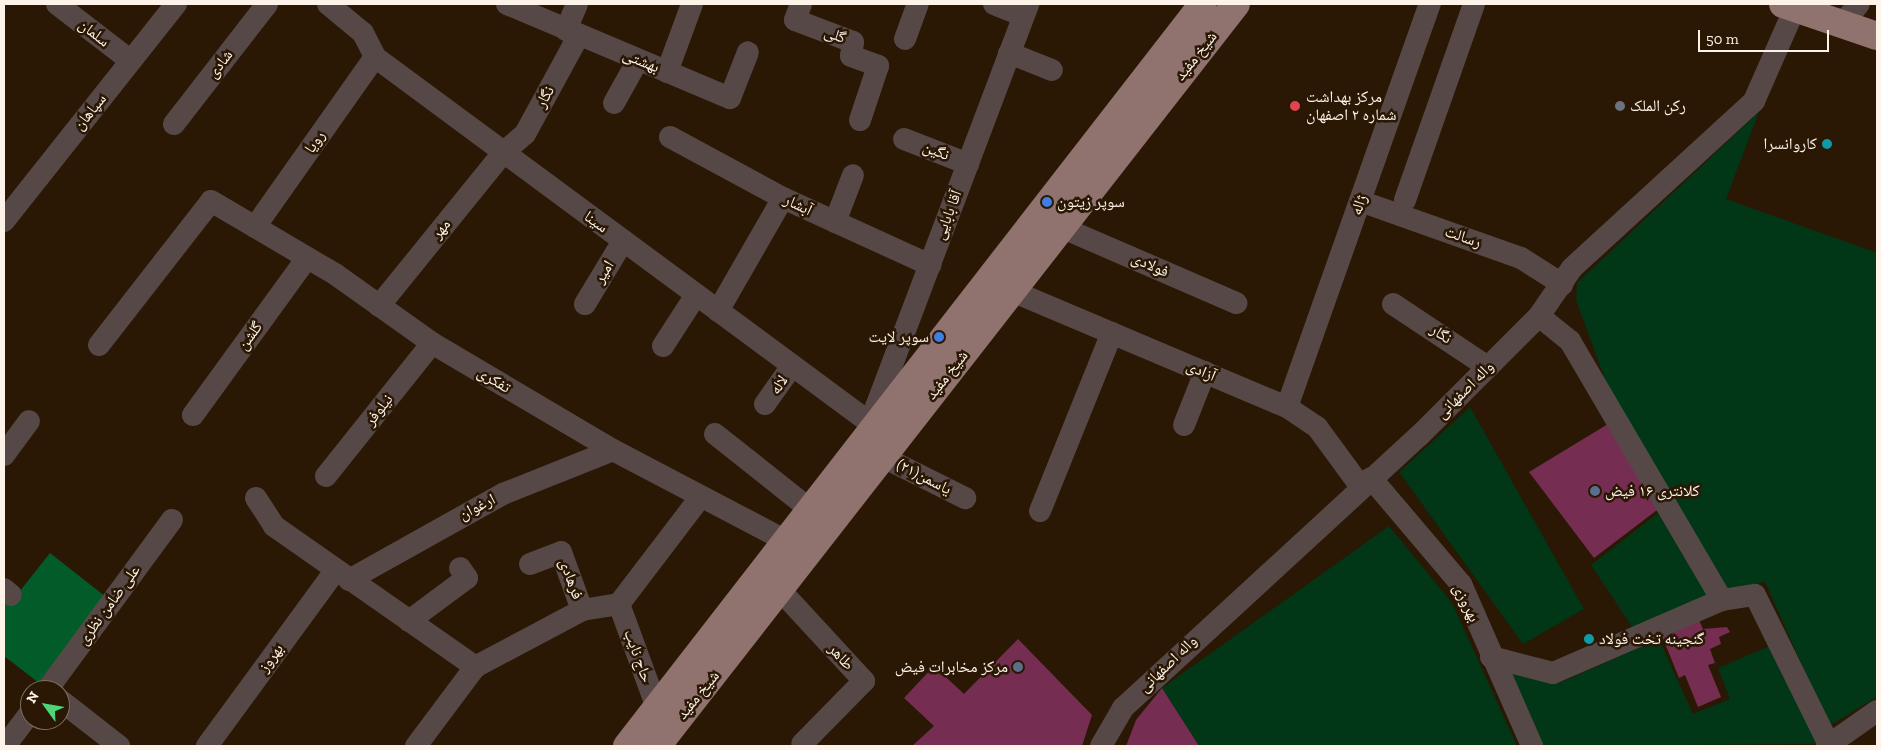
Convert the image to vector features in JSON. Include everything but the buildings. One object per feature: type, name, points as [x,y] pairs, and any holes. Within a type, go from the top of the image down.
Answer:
[{"type":"main road","name":"شیخ مفید","points":[[627,746],[877,428],[1103,157],[1131,118],[1203,4]]},
{"type":"main road","name":"شیخ مفید","points":[[1131,118],[1236,4]]},
{"type":"main road","points":[[1789,6],[1877,36]]},
{"type":"main road","name":"شیخ مفید","points":[[663,743],[1012,291],[1064,228],[1103,157]]},
{"type":"street","name":"سلمان","points":[[57,4],[131,62]]},
{"type":"street","name":"سپاهان","points":[[4,221],[176,4]]},
{"type":"street","name":"شادی","points":[[174,124],[267,4]]},
{"type":"street","name":"سینا","points":[[328,4],[363,33],[375,57],[877,428]]},
{"type":"street","name":"بهشتی","points":[[507,4],[730,98],[748,52]]},
{"type":"street","name":"نگار","points":[[503,153],[524,134],[573,33],[577,4]]},
{"type":"street","points":[[667,72],[692,4]]},
{"type":"street","name":"گلی","points":[[801,4],[795,20],[853,42],[851,56],[878,66],[860,120]]},
{"type":"street","points":[[905,39],[918,4]]},
{"type":"street","points":[[994,4],[1026,10]]},
{"type":"street","name":"ژاله","points":[[1287,407],[1430,4]]},
{"type":"street","points":[[1405,200],[1474,4]]},
{"type":"street","points":[[1842,24],[1859,4]]},
{"type":"street","name":"واله اصفهانی","points":[[1101,746],[1123,708],[1366,483],[1488,366],[1539,316],[1562,284],[1625,218],[1754,101],[1789,6]]},
{"type":"street","name":"آقا بابایی","points":[[877,428],[876,408],[1026,10]]},
{"type":"street","points":[[1009,53],[1052,70]]},
{"type":"street","name":"رویا","points":[[255,227],[375,57]]},
{"type":"street","points":[[614,103],[638,60]]},
{"type":"street","name":"آبشار","points":[[670,137],[783,198],[930,264]]},
{"type":"street","name":"نگین","points":[[904,139],[968,164]]},
{"type":"street","name":"مهر","points":[[379,306],[503,153]]},
{"type":"street","points":[[835,222],[853,176]]},
{"type":"street","points":[[718,311],[783,198]]},
{"type":"street","name":"تفکری","points":[[99,345],[210,201],[307,258],[432,343],[613,450],[699,499],[788,542]]},
{"type":"street","name":"رسالت","points":[[1360,201],[1521,258],[1562,284]]},
{"type":"street","name":"فولادی","points":[[1064,228],[1236,302]]},
{"type":"street","name":"امیر","points":[[585,304],[623,241]]},
{"type":"street","name":"گلشن","points":[[193,415],[307,258]]},
{"type":"street","name":"آزادی","points":[[1012,291],[1287,407],[1318,427],[1366,483]]},
{"type":"street","points":[[663,346],[696,295]]},
{"type":"street","name":"نگار","points":[[1393,304],[1488,366]]},
{"type":"street","points":[[1539,316],[1570,341],[1722,600]]},
{"type":"street","points":[[1040,511],[1112,333]]},
{"type":"street","name":"نیلوفر","points":[[326,476],[432,343]]},
{"type":"street","name":"لاله","points":[[765,404],[792,366]]},
{"type":"street","points":[[1184,425],[1205,372]]},
{"type":"street","points":[[4,455],[29,421]]},
{"type":"street","points":[[715,434],[812,511]]},
{"type":"street","name":"ارغوان","points":[[342,575],[503,494],[613,450]]},
{"type":"street","name":"یاسمن(۲۱)","points":[[883,457],[965,498]]},
{"type":"street","name":"بهروزی","points":[[1366,483],[1461,584],[1491,657],[1532,746]]},
{"type":"street","points":[[256,498],[274,526],[475,667]]},
{"type":"street","points":[[416,746],[475,667],[582,610],[619,604],[699,499]]},
{"type":"street","name":"علی ضامن نظری","points":[[54,680],[172,520]]},
{"type":"street","name":"فرهادی","points":[[530,564],[561,552],[582,610]]},
{"type":"street","points":[[408,621],[466,578],[460,568]]},
{"type":"street","name":"بهروز","points":[[206,746],[342,575]]},
{"type":"street","name":"طاهر","points":[[780,590],[864,682],[802,744]]},
{"type":"street","points":[[1491,657],[1553,673],[1722,600],[1755,595],[1762,604],[1828,745],[1877,711]]},
{"type":"street","name":"حاج نایب","points":[[619,604],[657,708]]},
{"type":"street","points":[[70,708],[119,746]]},
{"type":"street","points":[[5,746],[20,726]]},
{"type":"green space","points":[[1759,112],[1726,199],[1877,253],[1877,697],[1829,726],[1765,582],[1725,590],[1610,393],[1576,300],[1577,283]]},
{"type":"green space","points":[[1470,407],[1584,609],[1523,644],[1399,472]]},
{"type":"green space","points":[[1658,513],[1707,595],[1632,627],[1591,565]]},
{"type":"green space","points":[[1389,526],[1452,603],[1517,746],[1199,746],[1162,688]]},
{"type":"green space","points":[[50,553],[106,597],[41,680],[35,680],[4,656],[4,595],[12,601]]},
{"type":"green space","points":[[1659,639],[1693,714],[1730,699],[1718,668],[1774,644],[1818,744],[1542,746],[1507,670],[1557,684]]},
{"type":"place","name":"مرکز بهداشت شماره ۲ اصفهان","points":[[1295,106]]},
{"type":"place","name":"رکن الملک","points":[[1620,106]]},
{"type":"place","name":"کاروانسرا","points":[[1827,144]]},
{"type":"place","name":"سوپر زیتون","points":[[1047,202]]},
{"type":"place","name":"سوپر لایت","points":[[939,337]]},
{"type":"place","name":"کلانتری ۱۶ فیض","points":[[1595,491]]},
{"type":"place","name":"گنجینه تخت فولاد","points":[[1589,639]]},
{"type":"place","name":"مرکز مخابرات فیض","points":[[1018,667]]}]
